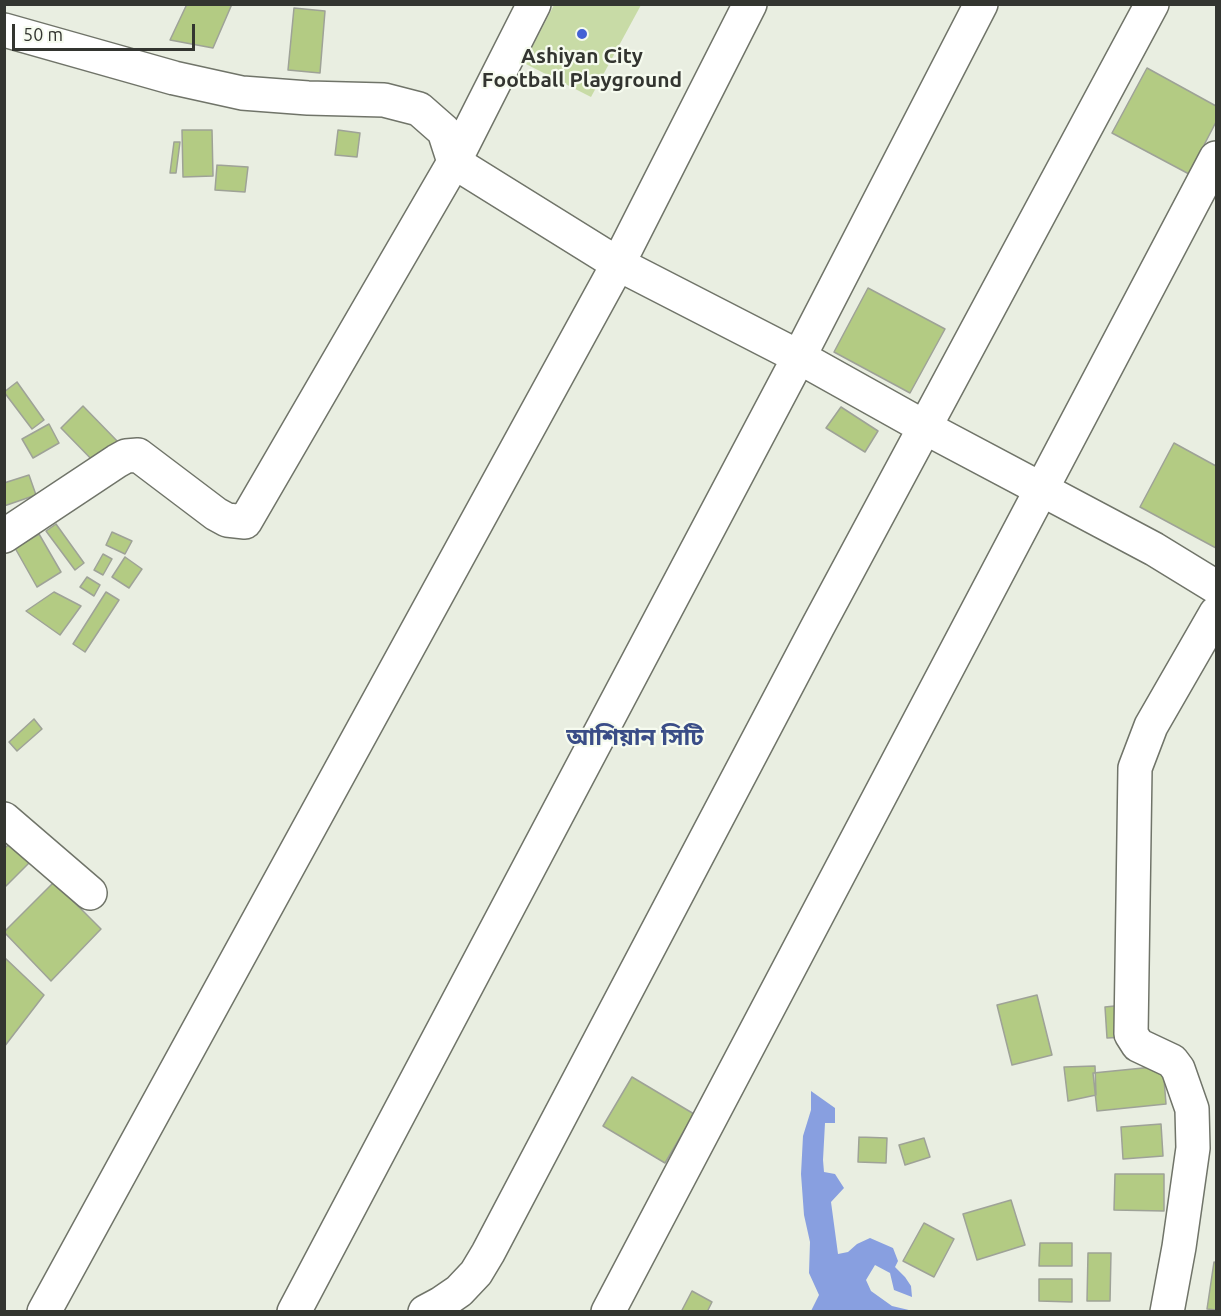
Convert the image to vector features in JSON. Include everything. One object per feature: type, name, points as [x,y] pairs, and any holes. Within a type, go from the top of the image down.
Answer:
[{"type":"street","points":[[4,536],[117,461],[126,456],[138,455],[216,514],[227,520],[245,522],[454,162],[534,4]]},
{"type":"street","points":[[44,1311],[618,264],[750,4]]},
{"type":"street","points":[[294,1311],[799,357],[981,4]]},
{"type":"street","points":[[425,1311],[459,1291],[476,1273],[488,1253],[813,636],[1152,4]]},
{"type":"street","points":[[4,30],[96,57],[242,93],[384,100],[419,109],[444,131],[454,162],[618,264],[799,357],[926,428],[1154,549],[1216,587]]},
{"type":"street","points":[[608,1311],[1216,158]]},
{"type":"street","points":[[1167,1311],[1193,1148],[1192,1109],[1179,1069],[1172,1061],[1138,1045],[1131,1034],[1135,768],[1151,726],[1216,613]]},
{"type":"street","points":[[4,819],[90,893]]},
{"type":"green space","name":"Ashiyan City Football Playground","points":[[554,5],[641,5],[591,97],[524,63]]},
{"type":"water","points":[[811,1091],[835,1108],[835,1123],[825,1123],[823,1160],[824,1172],[835,1174],[844,1188],[831,1202],[838,1254],[848,1252],[857,1244],[870,1238],[893,1248],[898,1261],[895,1267],[911,1286],[912,1297],[894,1290],[890,1273],[875,1265],[866,1280],[871,1291],[892,1306],[913,1311],[811,1311],[819,1295],[809,1273],[810,1242],[804,1215],[801,1174],[803,1136],[811,1110]]},
{"type":"building","points":[[187,4],[232,4],[213,48],[170,40]]},
{"type":"building","points":[[294,8],[325,11],[320,73],[288,70]]},
{"type":"building","points":[[1147,68],[1216,106],[1216,122],[1189,174],[1112,133]]},
{"type":"building","points":[[182,130],[212,130],[213,176],[183,177]]},
{"type":"building","points":[[338,130],[360,133],[357,157],[335,155]]},
{"type":"building","points":[[174,142],[180,142],[176,173],[170,173]]},
{"type":"building","points":[[217,165],[248,167],[245,192],[215,190]]},
{"type":"building","points":[[868,288],[945,329],[910,393],[834,352]]},
{"type":"building","points":[[17,382],[44,420],[32,429],[4,392]]},
{"type":"building","points":[[83,406],[122,446],[100,468],[61,428]]},
{"type":"building","points":[[841,407],[878,431],[865,452],[826,428]]},
{"type":"building","points":[[49,424],[59,443],[33,458],[22,439]]},
{"type":"building","points":[[1174,443],[1216,466],[1216,548],[1140,507]]},
{"type":"building","points":[[29,475],[36,495],[4,506],[4,483]]},
{"type":"building","points":[[56,524],[84,563],[75,570],[46,531]]},
{"type":"building","points":[[112,532],[132,541],[125,554],[106,545]]},
{"type":"building","points":[[39,534],[61,572],[37,587],[15,548]]},
{"type":"building","points":[[103,554],[112,559],[103,575],[94,570]]},
{"type":"building","points":[[125,557],[142,569],[129,588],[112,577]]},
{"type":"building","points":[[87,577],[100,585],[94,596],[80,587]]},
{"type":"building","points":[[54,592],[81,606],[60,635],[26,611]]},
{"type":"building","points":[[106,592],[119,600],[85,652],[73,644]]},
{"type":"building","points":[[34,719],[42,729],[17,751],[9,742]]},
{"type":"building","points":[[12,841],[31,861],[4,888],[4,849]]},
{"type":"building","points":[[54,882],[101,929],[51,981],[4,932]]},
{"type":"building","points":[[4,957],[44,995],[4,1047]]},
{"type":"building","points":[[1037,995],[1052,1055],[1012,1065],[997,1005]]},
{"type":"building","points":[[1124,1005],[1126,1037],[1107,1038],[1105,1007]]},
{"type":"building","points":[[1095,1066],[1096,1095],[1068,1101],[1064,1067]]},
{"type":"building","points":[[1163,1066],[1166,1104],[1097,1111],[1093,1073]]},
{"type":"building","points":[[632,1077],[694,1114],[665,1163],[603,1126]]},
{"type":"building","points":[[1161,1124],[1163,1156],[1123,1159],[1121,1127]]},
{"type":"building","points":[[859,1137],[887,1138],[886,1163],[858,1162]]},
{"type":"building","points":[[924,1138],[930,1157],[905,1165],[899,1145]]},
{"type":"building","points":[[1115,1174],[1164,1174],[1164,1211],[1114,1210]]},
{"type":"building","points":[[1011,1200],[1025,1245],[977,1260],[963,1214]]},
{"type":"building","points":[[924,1223],[954,1239],[934,1277],[903,1261]]},
{"type":"building","points":[[1040,1243],[1072,1243],[1072,1266],[1039,1266]]},
{"type":"building","points":[[1088,1253],[1111,1253],[1110,1301],[1087,1301]]},
{"type":"building","points":[[1214,1262],[1216,1263],[1216,1310],[1207,1309]]},
{"type":"building","points":[[1039,1279],[1072,1279],[1072,1302],[1039,1301]]},
{"type":"building","points":[[692,1291],[712,1302],[707,1312],[681,1312]]},
{"type":"place","name":"Ashiyan City Football Playground","points":[[582,34]]},
{"type":"district","name":"আশিয়ান সিটি","points":[[635,737]]}]
